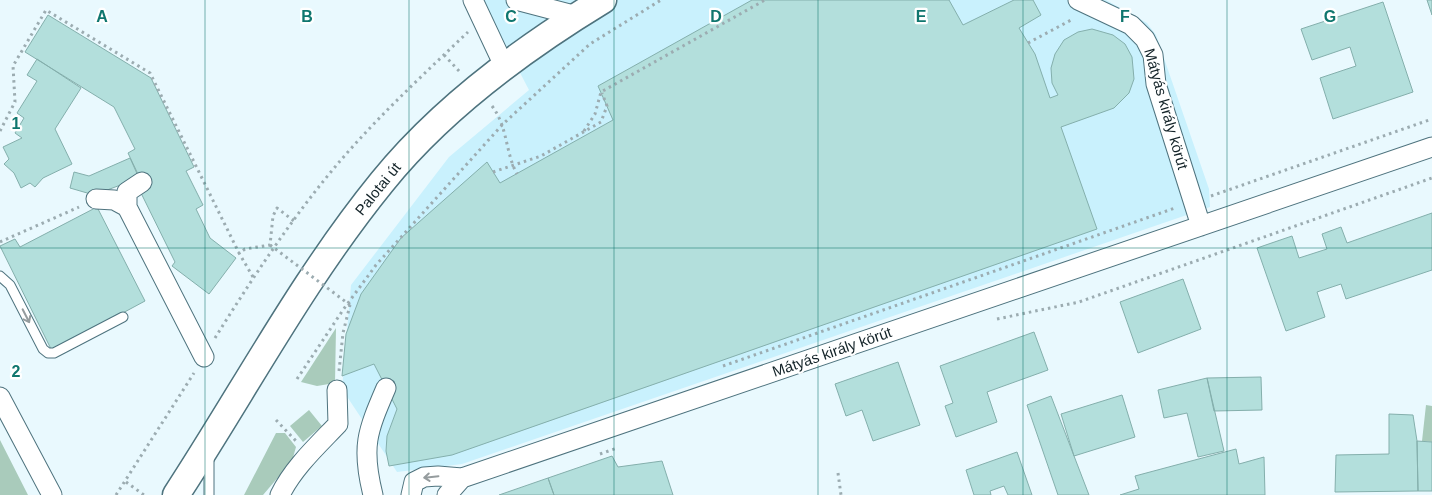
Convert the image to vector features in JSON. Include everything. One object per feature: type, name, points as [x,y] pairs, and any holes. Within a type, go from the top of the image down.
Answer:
[{"type":"main road","name":"Palotai út","points":[[174,491],[213,434],[254,366],[382,181],[436,124],[505,68],[577,16],[603,0]]},
{"type":"street","points":[[473,0],[505,68]]},
{"type":"street","points":[[516,0],[577,16]]},
{"type":"street","name":"Mátyás király körút","points":[[1074,6],[1131,26],[1145,39],[1153,55],[1156,84],[1201,226]]},
{"type":"street","name":"Mátyás király körút","points":[[410,495],[414,482],[424,477],[462,478],[1432,147]]},
{"type":"street","points":[[142,182],[127,192],[127,207],[204,357]]},
{"type":"street","points":[[96,199],[114,200],[127,207]]},
{"type":"street","points":[[373,495],[366,466],[369,428],[386,388]]},
{"type":"street","points":[[280,495],[286,482],[309,454],[338,424],[337,390]]},
{"type":"street","points":[[0,397],[52,495]]},
{"type":"street","points":[[338,424],[369,428]]},
{"type":"street","name":"Mátyás király körút","points":[[447,495],[462,478]]},
{"type":"lane","points":[[0,276],[10,285],[43,349],[48,353],[54,353],[123,317]]},
{"type":"lane","points":[[209,495],[208,474],[213,434]]},
{"type":"path","points":[[297,379],[337,318],[376,264],[503,124],[590,44],[661,0]]},
{"type":"path","points":[[584,132],[595,114],[601,92],[765,0]]},
{"type":"path","points":[[1028,43],[1076,18],[1074,6]]},
{"type":"path","points":[[0,131],[15,102],[13,66],[46,10],[150,73],[253,277]]},
{"type":"path","points":[[117,495],[253,277],[294,221],[359,140],[404,93],[482,18]]},
{"type":"path","points":[[494,172],[512,164],[541,156],[601,122],[608,106],[601,92]]},
{"type":"path","points":[[717,368],[1432,119]]},
{"type":"path","points":[[503,124],[512,164],[517,174]]},
{"type":"path","points":[[994,319],[1078,302],[1432,178]]},
{"type":"path","points":[[0,242],[96,199]]},
{"type":"path","points":[[270,245],[273,216],[277,208],[294,221]]},
{"type":"path","points":[[239,252],[245,249],[270,245],[350,306],[343,333],[337,390]]},
{"type":"path","points":[[276,420],[309,454]]},
{"type":"path","points":[[838,472],[841,495]]},
{"type":"path","points":[[126,482],[144,495]]},
{"type":"shaded area","points":[[482,0],[1106,0],[1147,23],[1156,35],[1209,189],[1210,207],[462,464],[397,472],[342,389],[351,285],[449,157],[529,90]]},
{"type":"green space","points":[[336,328],[335,383],[317,386],[301,382]]},
{"type":"green space","points":[[1426,405],[1432,406],[1432,442],[1422,441]]},
{"type":"green space","points":[[309,410],[322,426],[303,442],[290,426]]},
{"type":"green space","points":[[276,433],[285,433],[296,447],[292,461],[263,495],[244,495]]},
{"type":"green space","points":[[0,440],[28,495],[0,495]]},
{"type":"building","points":[[752,0],[949,0],[963,25],[1014,0],[1033,0],[1041,15],[1019,28],[1035,54],[1050,98],[1058,95],[1052,83],[1051,68],[1055,54],[1064,40],[1078,32],[1092,29],[1113,35],[1125,44],[1132,57],[1134,79],[1129,93],[1114,108],[1061,127],[1097,229],[452,455],[389,466],[386,451],[387,436],[397,409],[374,364],[342,376],[346,334],[361,294],[401,238],[487,162],[500,183],[613,120],[598,86]]},
{"type":"building","points":[[1427,0],[1432,0],[1432,15]]},
{"type":"building","points":[[1383,2],[1413,92],[1333,119],[1320,78],[1356,66],[1350,47],[1312,60],[1301,29]]},
{"type":"building","points":[[48,15],[151,78],[194,167],[186,171],[203,205],[196,209],[210,238],[236,258],[209,294],[172,266],[175,262],[140,191],[145,189],[128,153],[135,149],[114,107],[25,52]]},
{"type":"building","points":[[37,59],[81,88],[55,129],[72,164],[43,178],[35,187],[30,183],[21,188],[14,173],[4,164],[9,159],[3,147],[22,138],[15,133],[24,118],[17,113],[37,81],[27,75]]},
{"type":"building","points":[[130,158],[139,178],[94,195],[70,188],[74,172],[89,176]]},
{"type":"building","points":[[97,207],[145,301],[52,351],[0,246],[15,239],[20,247]]},
{"type":"building","points":[[1432,213],[1432,270],[1346,299],[1341,284],[1317,292],[1325,317],[1286,331],[1257,248],[1292,236],[1299,258],[1327,249],[1322,234],[1341,227],[1347,243]]},
{"type":"building","points":[[1183,279],[1201,329],[1138,353],[1120,302]]},
{"type":"building","points":[[1034,332],[1048,370],[987,392],[997,422],[956,437],[945,406],[953,403],[940,366]]},
{"type":"building","points":[[898,362],[920,425],[873,441],[862,410],[846,416],[835,384]]},
{"type":"building","points":[[1261,377],[1262,410],[1214,411],[1207,378]]},
{"type":"building","points":[[1207,378],[1224,451],[1198,457],[1187,413],[1164,418],[1158,390]]},
{"type":"building","points":[[1122,395],[1135,437],[1074,456],[1061,414]]},
{"type":"building","points":[[1051,396],[1089,495],[1058,495],[1027,405]]},
{"type":"building","points":[[1389,414],[1413,415],[1417,441],[1418,491],[1335,492],[1336,455],[1389,454]]},
{"type":"building","points":[[1417,441],[1432,442],[1432,491],[1418,491]]},
{"type":"building","points":[[1236,449],[1239,464],[1264,457],[1265,495],[1120,495],[1139,489],[1135,476]]},
{"type":"building","points":[[1017,452],[1032,495],[1008,495],[1004,486],[990,491],[991,495],[974,495],[966,470]]},
{"type":"building","points":[[612,456],[618,467],[662,461],[673,495],[554,495],[548,478]]},
{"type":"building","points":[[548,478],[554,495],[499,495]]}]
